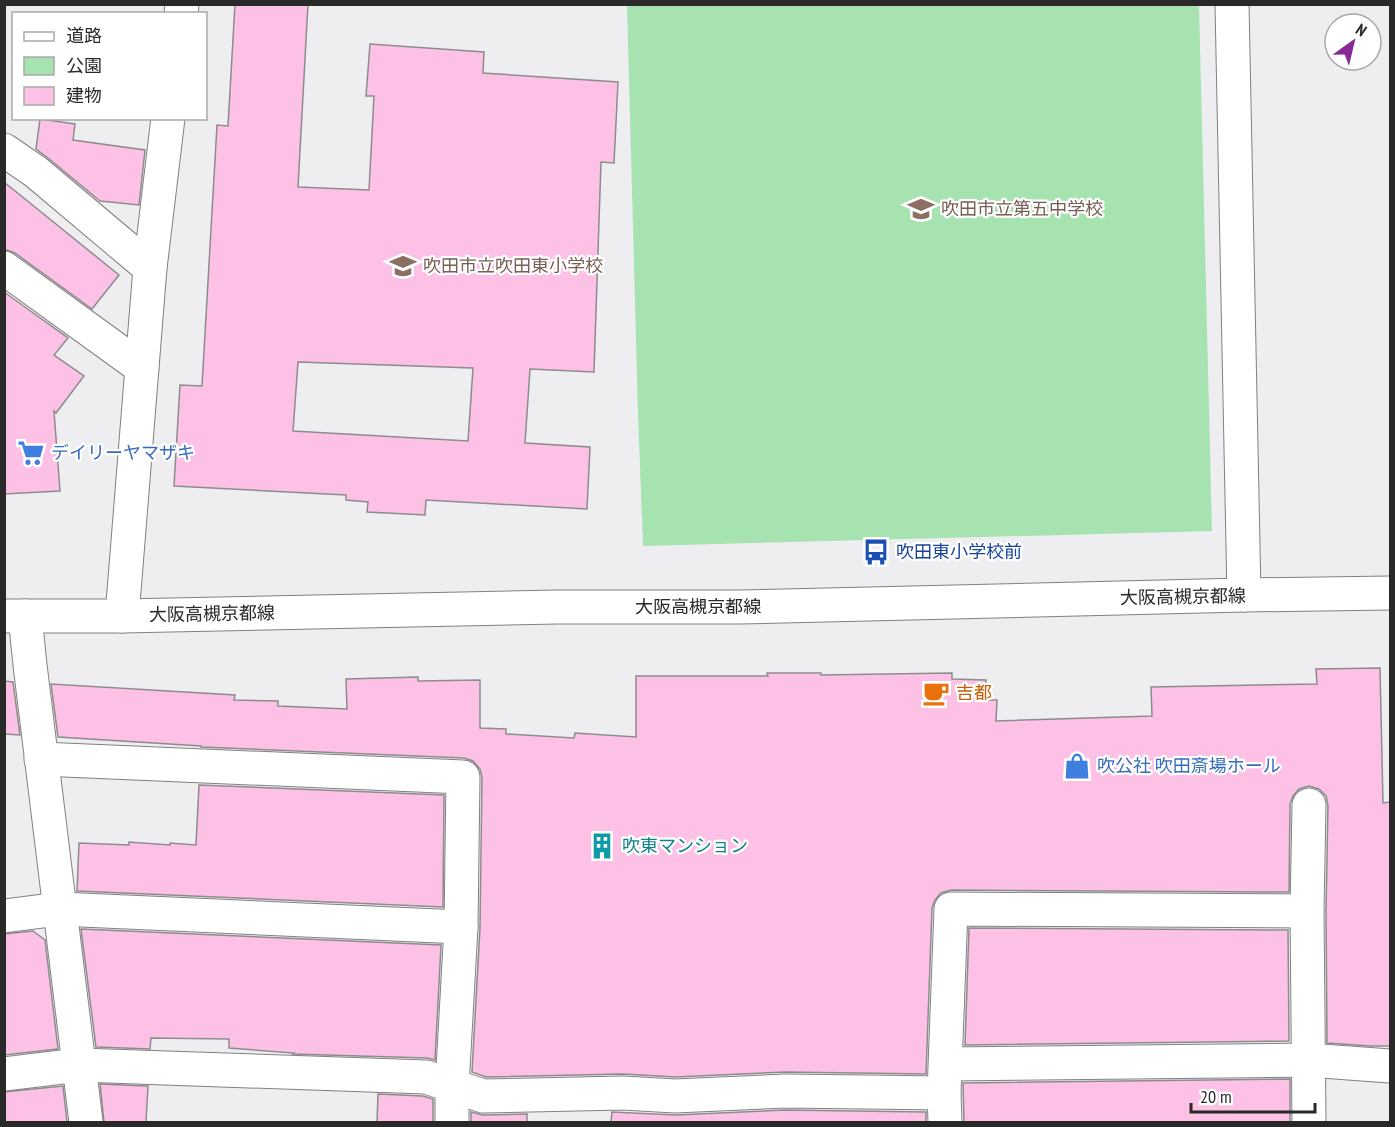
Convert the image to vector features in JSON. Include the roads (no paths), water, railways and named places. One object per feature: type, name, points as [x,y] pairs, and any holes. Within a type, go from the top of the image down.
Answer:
[{"type":"street","points":[[1232,4],[1244,595]]},
{"type":"street","points":[[122,616],[150,268],[168,120]]},
{"type":"street","points":[[4,150],[36,172],[150,268]]},
{"type":"street","points":[[4,268],[142,368]]},
{"type":"street","name":"大阪高槻京都線","points":[[15,616],[556,607],[740,607],[1390,593]]},
{"type":"street","points":[[15,616],[41,759],[86,1122]]},
{"type":"street","points":[[41,759],[463,777],[461,927],[452,1122]]},
{"type":"street","points":[[1309,805],[1307,911],[1309,1122]]},
{"type":"street","points":[[4,916],[59,909],[461,927]]},
{"type":"street","points":[[945,1093],[951,909],[1307,911]]},
{"type":"street","points":[[4,1074],[79,1065],[426,1077],[483,1096],[623,1093],[676,1109],[785,1091],[945,1093],[1308,1060],[1390,1066]]},
{"type":"place","name":"吹田市立第五中学校","points":[[921,209]]},
{"type":"place","name":"吹田市立吹田東小学校","points":[[403,266]]},
{"type":"place","name":"デイリーヤマザキ","points":[[31,453]]},
{"type":"place","name":"吹田東小学校前","points":[[876,552]]},
{"type":"place","name":"吉都","points":[[936,693]]},
{"type":"place","name":"吹公社 吹田斎場ホール","points":[[1077,766]]},
{"type":"place","name":"吹東マンション","points":[[602,846]]}]
